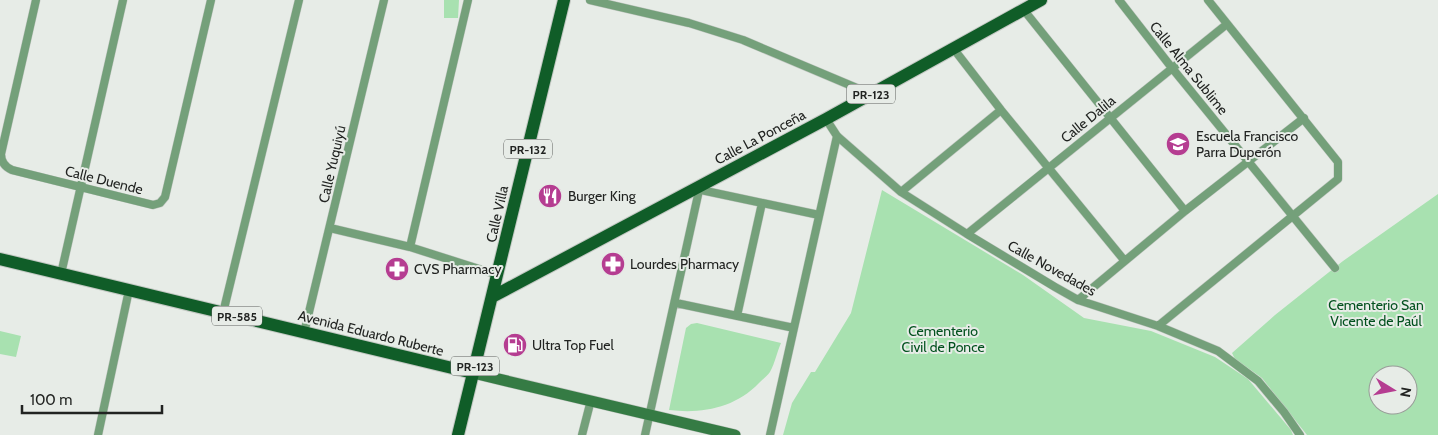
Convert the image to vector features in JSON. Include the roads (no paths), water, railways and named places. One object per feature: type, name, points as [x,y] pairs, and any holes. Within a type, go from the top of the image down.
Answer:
[{"type":"main road","name":"Calle Villa","points":[[458,435],[564,0]]},
{"type":"main road","name":"Calle La Ponceña","points":[[492,297],[701,188],[1041,0]]},
{"type":"main road","name":"Avenida Eduardo Ruberte","points":[[0,259],[473,373]]},
{"type":"street","name":"Calle Duende","points":[[36,0],[1,158],[5,166],[12,170],[153,205],[162,201],[211,0]]},
{"type":"street","points":[[61,274],[123,0]]},
{"type":"street","points":[[223,313],[299,0]]},
{"type":"street","name":"Calle Yuquiyú","points":[[304,333],[384,0]]},
{"type":"street","points":[[410,247],[468,0]]},
{"type":"street","points":[[590,0],[689,23],[743,40],[871,94]]},
{"type":"street","name":"Calle Alma Sublime","points":[[1119,0],[1335,268]]},
{"type":"street","points":[[1158,326],[1338,179],[1338,162],[1208,0]]},
{"type":"street","points":[[1023,9],[1185,211]]},
{"type":"street","name":"Calle Dalila","points":[[967,234],[1226,24]]},
{"type":"street","points":[[953,48],[1001,110],[1124,260]]},
{"type":"street","points":[[901,192],[1001,110]]},
{"type":"street","points":[[1078,300],[1124,260],[1304,118]]},
{"type":"street","name":"Calle Novedades","points":[[826,119],[837,136],[901,192],[1078,300],[1158,326],[1218,351],[1258,381],[1300,435]]},
{"type":"street","points":[[770,435],[837,136]]},
{"type":"street","points":[[645,435],[701,188],[819,216]]},
{"type":"street","points":[[737,316],[762,203]]},
{"type":"street","points":[[330,228],[410,247],[498,275]]},
{"type":"street","points":[[98,435],[129,290]]},
{"type":"street","points":[[676,304],[794,328]]},
{"type":"street","name":"Avenida Eduardo Ruberte","points":[[473,373],[591,400],[703,431],[735,435]]},
{"type":"street","points":[[582,435],[591,400]]},
{"type":"place","name":"Escuela Francisco Parra Duperón","points":[[1178,144]]},
{"type":"place","name":"Burger King","points":[[550,196]]},
{"type":"place","name":"Lourdes Pharmacy","points":[[613,264]]},
{"type":"place","name":"CVS Pharmacy","points":[[397,269]]},
{"type":"place","name":"Ultra Top Fuel","points":[[515,345]]},
{"type":"park label","name":"Cementerio San Vicente de Paúl","points":[[1376,314]]},
{"type":"park label","name":"Cementerio Civil de Ponce","points":[[943,340]]}]
